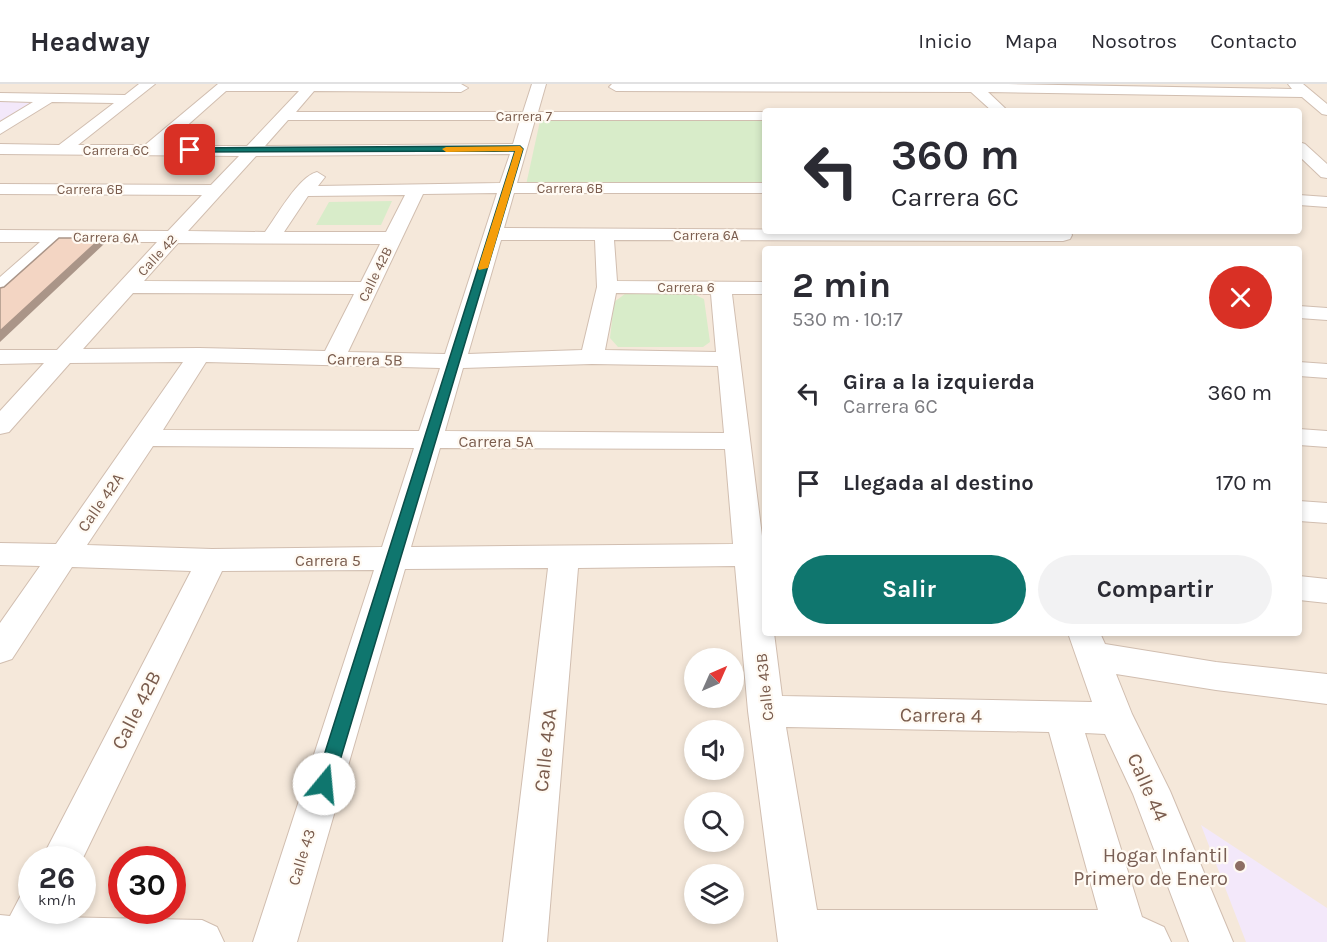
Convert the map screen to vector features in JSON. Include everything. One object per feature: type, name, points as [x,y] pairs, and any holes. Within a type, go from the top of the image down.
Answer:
[{"type":"street","points":[[6,97],[33,84]]},
{"type":"street","points":[[62,150],[148,84]]},
{"type":"street","name":"Calle 43","points":[[275,942],[539,84]]},
{"type":"street","points":[[149,150],[225,85],[462,86],[447,116]]},
{"type":"street","points":[[781,85],[786,103]]},
{"type":"street","points":[[611,115],[616,86],[781,85],[1301,88],[1327,111]]},
{"type":"street","name":"Calle 42","points":[[0,426],[312,86]]},
{"type":"street","points":[[974,87],[998,108]]},
{"type":"street","points":[[1132,87],[1149,104]]},
{"type":"street","points":[[1235,88],[1254,105]]},
{"type":"street","points":[[6,97],[128,99]]},
{"type":"street","points":[[0,129],[50,97]]},
{"type":"street","name":"Carrera 7","points":[[284,116],[762,116]]},
{"type":"street","points":[[1308,118],[1327,119]]},
{"type":"street","name":"Carrera 6C","points":[[0,149],[252,151],[520,149]]},
{"type":"street","points":[[271,237],[303,192],[344,150]]},
{"type":"street","points":[[1302,150],[1327,173]]},
{"type":"street","name":"Carrera 6B","points":[[303,192],[507,188],[762,188]]},
{"type":"street","name":"Calle 42B","points":[[333,358],[417,189]]},
{"type":"street","name":"Carrera 6B","points":[[3,191],[216,190]]},
{"type":"street","points":[[1302,200],[1327,202]]},
{"type":"street","name":"Carrera 6A","points":[[494,234],[1062,238]]},
{"type":"street","points":[[592,357],[607,287],[604,235]]},
{"type":"street","name":"Carrera 6A","points":[[0,236],[392,238]]},
{"type":"street","points":[[0,288],[58,236]]},
{"type":"street","points":[[127,287],[368,288]]},
{"type":"street","name":"Carrera 6","points":[[607,287],[762,288]]},
{"type":"street","name":"Calle 43B","points":[[721,287],[738,441],[758,555],[762,633]]},
{"type":"street","points":[[1302,312],[1327,314]]},
{"type":"street","name":"Carrera 5B","points":[[0,357],[199,355],[454,361],[592,357],[729,359]]},
{"type":"street","name":"Calle 42A","points":[[0,649],[145,438],[199,355]]},
{"type":"street","points":[[1302,369],[1327,371]]},
{"type":"street","points":[[1302,437],[1327,439]]},
{"type":"street","name":"Carrera 5A","points":[[145,438],[738,441]]},
{"type":"street","points":[[1302,511],[1327,513]]},
{"type":"street","name":"Carrera 5","points":[[0,554],[212,560],[758,555]]},
{"type":"street","name":"Calle 43A","points":[[525,942],[564,558]]},
{"type":"street","name":"Calle 42B","points":[[68,846],[212,560]]},
{"type":"street","points":[[1302,588],[1327,591]]},
{"type":"street","name":"Calle 43B","points":[[762,636],[766,711],[800,937]]},
{"type":"street","points":[[1088,644],[1216,676],[1327,689]]},
{"type":"street","name":"Calle 44","points":[[1088,644],[1116,718],[1151,791],[1211,942]]},
{"type":"street","name":"Carrera 4","points":[[766,711],[1116,718]]},
{"type":"street","points":[[800,937],[1137,936],[1063,718]]},
{"type":"street","points":[[19,928],[202,942]]},
{"type":"shaded area","points":[[0,84],[1327,84],[1327,942],[0,942]]},
{"type":"shaded area","points":[[0,101],[40,101],[0,128]]},
{"type":"shaded area","name":"Hogar Infantil Primero de Enero","points":[[1201,825],[1327,908],[1327,942],[1246,942]]},
{"type":"green space","points":[[540,121],[762,121],[762,188],[526,185]]},
{"type":"green space","points":[[392,201],[381,225],[316,225],[329,202]]},
{"type":"green space","points":[[629,291],[691,293],[704,299],[710,342],[703,347],[618,347],[610,338],[614,302]]},
{"type":"building","points":[[59,238],[101,238],[0,331],[0,288],[4,287]]},
{"type":"slow traffic","points":[[446,149],[520,149],[483,268]]},
{"type":"place","name":"Hogar Infantil Primero de Enero","points":[[1240,866]]},
{"type":"route","points":[[190,150],[520,149],[324,784]]}]
